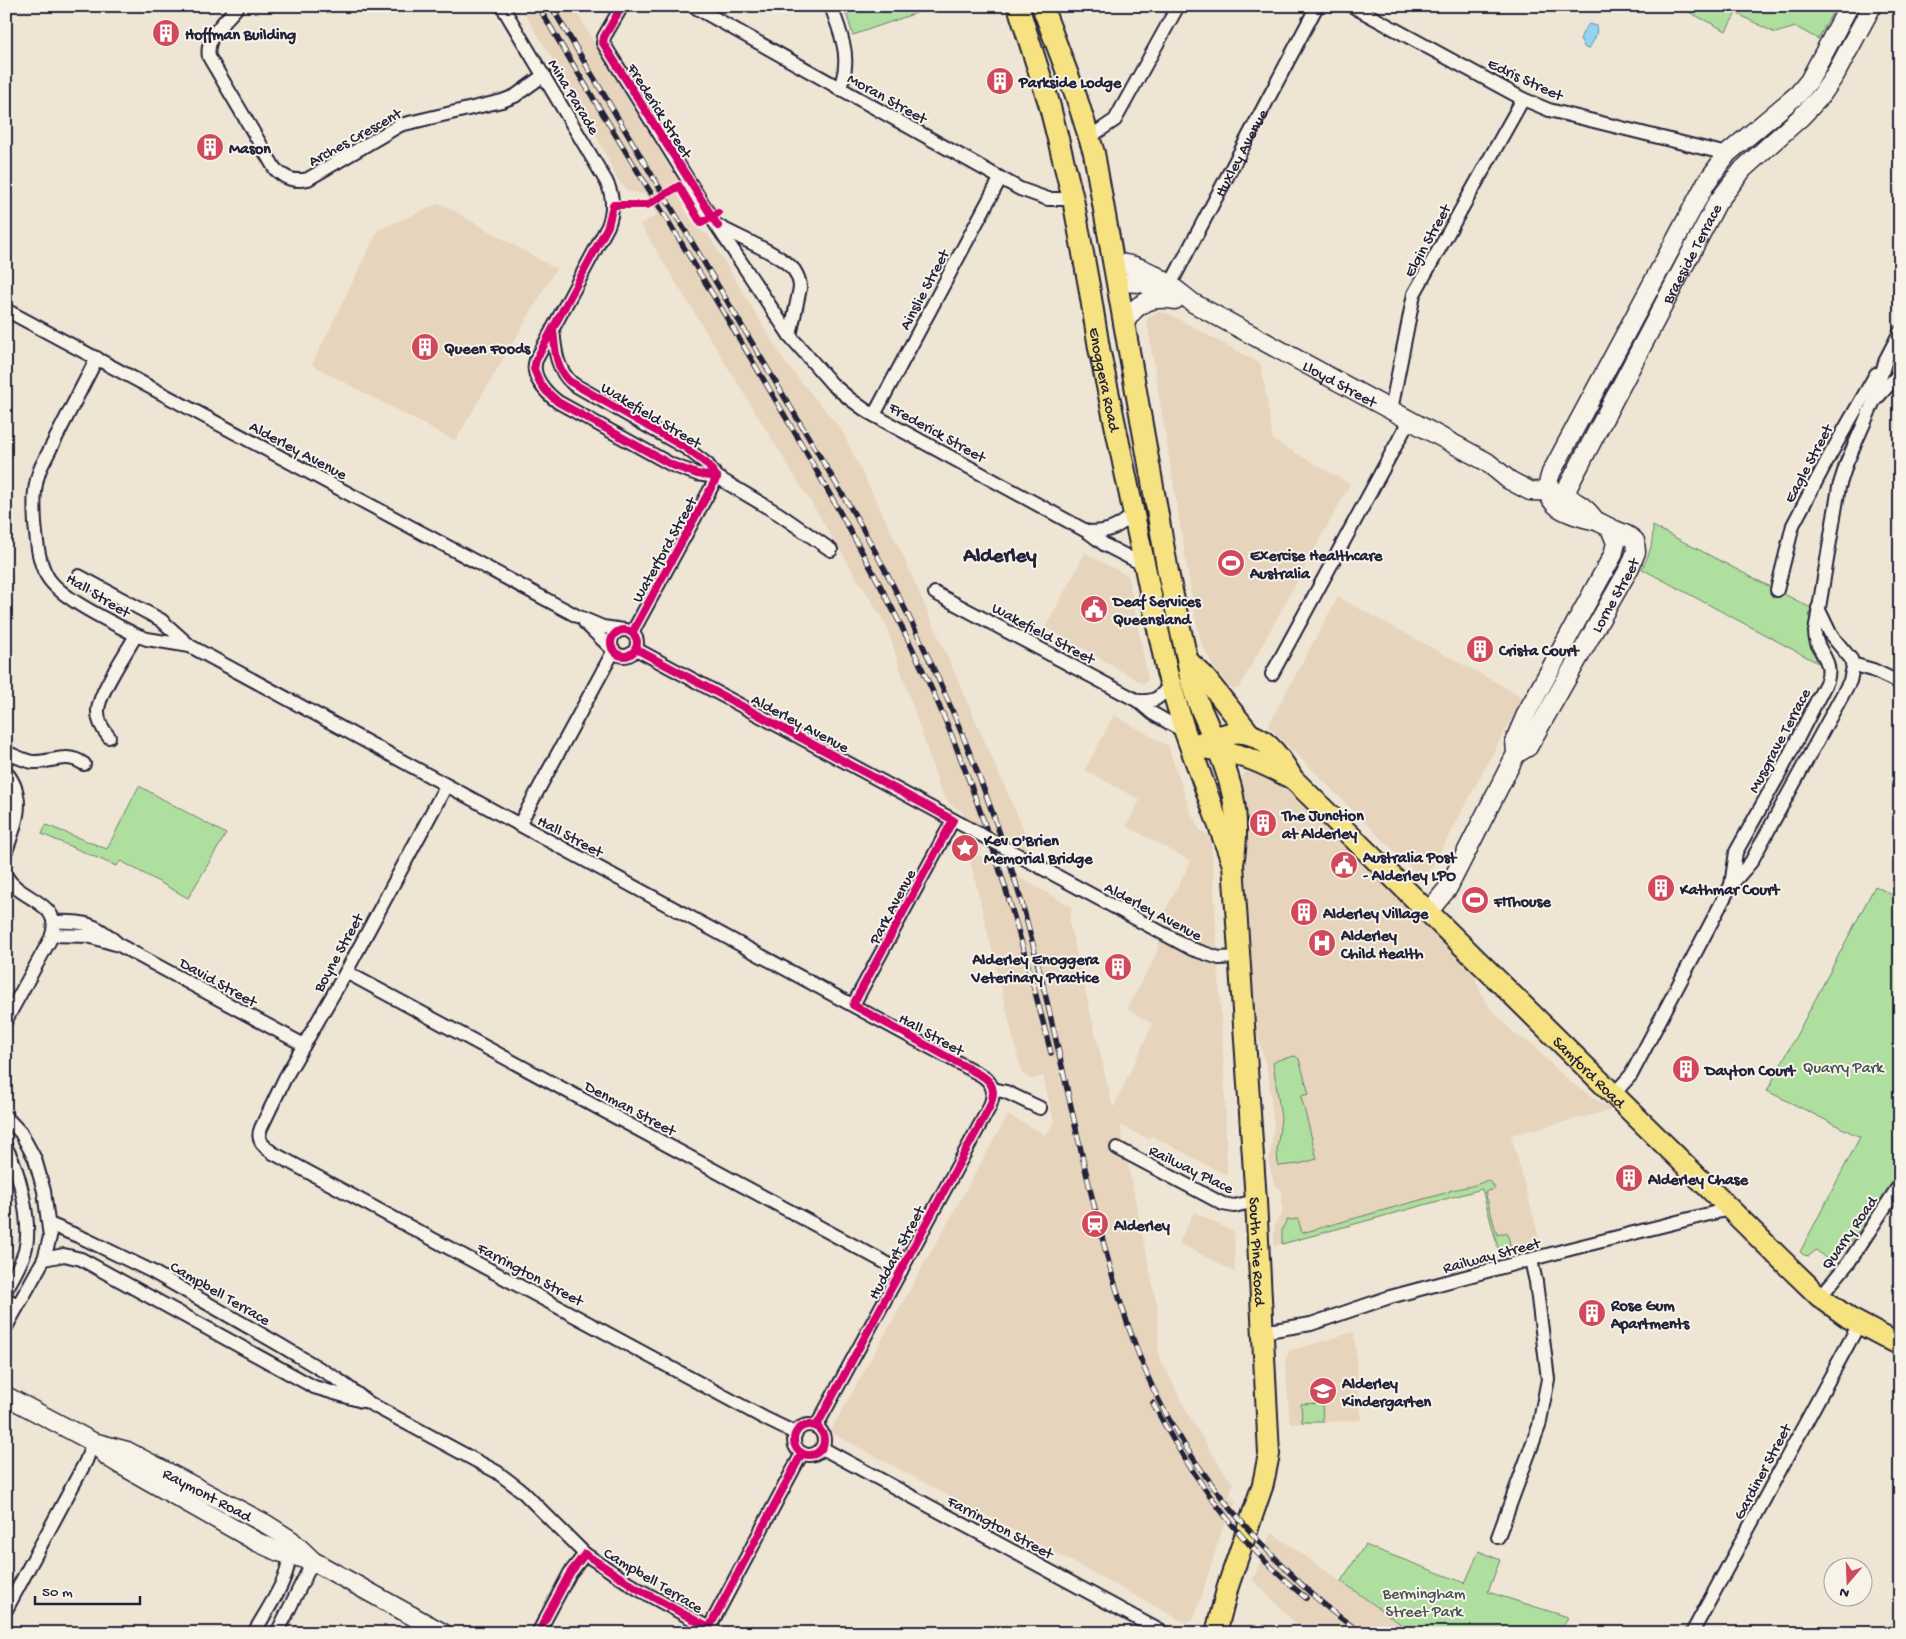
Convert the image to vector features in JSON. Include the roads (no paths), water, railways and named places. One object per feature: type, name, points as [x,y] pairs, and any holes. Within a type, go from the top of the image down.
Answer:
[{"type":"main road","name":"Enoggera Road","points":[[1018,6],[1049,103],[1073,199],[1090,286],[1099,348],[1133,515],[1171,684],[1190,743]]},
{"type":"main road","name":"Enoggera Road","points":[[1042,6],[1090,137],[1177,617],[1188,660],[1189,675],[1194,691],[1219,741]]},
{"type":"main road","points":[[1073,199],[1102,195]]},
{"type":"main road","points":[[1090,286],[1116,273]]},
{"type":"main road","points":[[1188,660],[1202,674],[1250,734]]},
{"type":"main road","points":[[1219,741],[1237,717]]},
{"type":"main road","name":"Samford Road","points":[[1190,743],[1203,750],[1239,733],[1250,734],[1260,739],[1281,758],[1293,779],[1820,1297],[1859,1324],[1900,1345]]},
{"type":"main road","name":"Samford Road","points":[[1219,741],[1293,779]]},
{"type":"main road","name":"South Pine Road","points":[[1216,1633],[1228,1586],[1263,1484],[1268,1462],[1256,1201],[1233,864],[1237,838],[1237,822],[1230,781],[1219,741]]},
{"type":"main road","name":"South Pine Road","points":[[1190,743],[1233,864]]},
{"type":"street","name":"Arches Crescent","points":[[238,6],[210,40],[208,46],[209,57],[275,170],[285,178],[293,180],[308,179],[400,125],[502,101],[515,96],[544,76]]},
{"type":"street","name":"Mina Parade","points":[[502,6],[606,181],[612,195],[613,205]]},
{"type":"street","name":"Frederick Street","points":[[622,6],[604,37],[604,43],[718,226],[790,336],[832,384],[874,415],[1088,532],[1106,545],[1144,565]]},
{"type":"street","name":"Moran Street","points":[[693,6],[1000,179],[1038,197],[1054,200],[1073,199]]},
{"type":"street","points":[[831,6],[842,38],[846,59],[845,72],[839,89]]},
{"type":"street","points":[[1090,137],[1115,120],[1178,6]]},
{"type":"street","name":"Huxley Avenue","points":[[1167,292],[1317,6]]},
{"type":"street","name":"Edris Street","points":[[1352,6],[1523,99],[1549,110],[1727,154]]},
{"type":"street","name":"Braeside Terrace","points":[[1548,486],[1706,183],[1727,154],[1804,88],[1850,6]]},
{"type":"street","name":"Braeside Terrace","points":[[1568,501],[1576,472],[1717,203],[1743,169],[1801,117],[1821,96],[1872,6]]},
{"type":"street","name":"Elgin Street","points":[[1391,410],[1414,294],[1523,99]]},
{"type":"street","name":"Ainslie Street","points":[[874,415],[1000,179]]},
{"type":"street","name":"Wakefield Street","points":[[613,205],[607,229],[534,366],[537,377],[550,395],[565,406],[672,465],[696,474],[717,477]]},
{"type":"street","points":[[718,226],[784,261],[796,273],[800,282],[800,288],[790,336]]},
{"type":"street","name":"Lloyd Street","points":[[1116,273],[1138,266],[1167,292],[1192,303],[1410,419],[1487,462],[1509,480],[1530,491],[1548,486]]},
{"type":"street","name":"Lloyd Street","points":[[1125,322],[1140,304],[1167,292]]},
{"type":"street","name":"Alderley Avenue","points":[[6,310],[577,616],[603,627],[628,632]]},
{"type":"street","name":"Wakefield Street","points":[[553,329],[558,364],[569,381],[686,448],[707,464],[717,477],[779,514],[831,550]]},
{"type":"street","name":"Eagle Street","points":[[1776,590],[1793,525],[1834,446],[1900,332]]},
{"type":"street","name":"Hall Street","points":[[97,358],[39,472],[34,500],[38,548],[44,571],[56,589],[136,636],[190,646]]},
{"type":"street","name":"Eagle Street","points":[[1818,608],[1839,487],[1847,462],[1873,403],[1886,359]]},
{"type":"street","name":"Eagle Street","points":[[1873,403],[1900,373]]},
{"type":"street","points":[[1272,674],[1410,419]]},
{"type":"street","name":"Waterford Street","points":[[628,632],[717,477]]},
{"type":"street","points":[[1548,486],[1553,502],[1568,501]]},
{"type":"street","name":"Lorne Street","points":[[1428,912],[1448,888],[1516,754],[1528,747],[1634,558],[1636,549],[1634,539],[1603,524],[1586,509],[1568,501]]},
{"type":"street","points":[[1088,532],[1105,532],[1115,528],[1133,515]]},
{"type":"street","name":"Hall Street","points":[[79,576],[161,620],[190,646],[981,1075],[989,1081],[993,1089],[1006,1092],[1040,1108]]},
{"type":"street","name":"Wakefield Street","points":[[935,593],[1138,700],[1190,743]]},
{"type":"street","points":[[1818,608],[1831,635],[1850,658],[1852,664],[1873,670],[1900,683]]},
{"type":"street","name":"Musgrave Terrace","points":[[1731,885],[1736,852],[1828,681],[1830,672],[1828,663],[1815,637],[1818,608]]},
{"type":"street","name":"Alderley Avenue","points":[[577,616],[613,650]]},
{"type":"street","points":[[628,632],[637,640],[636,649],[627,656],[620,656],[613,650],[610,643],[613,635],[628,632]]},
{"type":"street","points":[[109,737],[100,723],[98,707],[104,692],[136,636]]},
{"type":"street","name":"Alderley Avenue","points":[[636,649],[1199,952],[1219,958],[1239,957]]},
{"type":"street","points":[[519,825],[613,650]]},
{"type":"street","name":"Musgrave Terrace","points":[[1613,1095],[1625,1084],[1631,1075],[1731,885],[1756,854],[1847,686],[1851,677],[1852,664]]},
{"type":"street","points":[[1138,700],[1156,700],[1171,684]]},
{"type":"street","points":[[6,752],[32,762],[68,757],[84,764]]},
{"type":"street","points":[[6,772],[16,790],[18,805],[17,818],[6,851]]},
{"type":"street","name":"Boyne Street","points":[[258,1135],[285,1078],[346,972],[446,786]]},
{"type":"street","name":"Park Avenue","points":[[853,1005],[953,820]]},
{"type":"street","points":[[6,1020],[52,935],[54,922],[48,910],[22,893],[7,878]]},
{"type":"street","name":"David Street","points":[[54,922],[78,922],[96,926],[119,945]]},
{"type":"street","name":"David Street","points":[[52,935],[88,936],[119,945],[304,1045]]},
{"type":"street","name":"Denman Street","points":[[346,972],[900,1271]]},
{"type":"street","name":"Huddart Street","points":[[816,1426],[989,1108],[993,1097],[993,1089]]},
{"type":"street","points":[[6,1117],[21,1133],[35,1160],[42,1180],[49,1224],[49,1242],[44,1259],[6,1327]]},
{"type":"street","name":"Farrington Street","points":[[258,1135],[263,1146],[273,1153],[795,1433]]},
{"type":"street","points":[[6,1148],[13,1160],[21,1191],[27,1236],[24,1253],[6,1290]]},
{"type":"street","name":"Railway Place","points":[[1117,1148],[1217,1201],[1234,1206],[1256,1201]]},
{"type":"street","name":"Quarry Road","points":[[1820,1297],[1849,1262],[1900,1184]]},
{"type":"street","name":"Railway Street","points":[[1262,1332],[1311,1324],[1390,1297],[1729,1209]]},
{"type":"street","name":"Campbell Terrace","points":[[49,1224],[135,1263],[329,1374],[369,1403],[503,1476],[522,1491],[585,1554],[638,1589],[714,1630]]},
{"type":"street","points":[[84,1261],[89,1241]]},
{"type":"street","name":"Campbell Terrace","points":[[44,1259],[67,1255],[84,1261],[314,1387],[369,1403]]},
{"type":"street","points":[[1498,1537],[1539,1426],[1548,1379],[1536,1282],[1531,1260]]},
{"type":"street","points":[[6,1299],[18,1305]]},
{"type":"street","name":"Gardiner Street","points":[[1692,1633],[1859,1324]]},
{"type":"street","name":"Raymont Road","points":[[6,1396],[93,1442],[127,1451],[266,1524],[291,1540],[313,1561],[443,1633]]},
{"type":"street","points":[[804,1425],[816,1426],[824,1436],[822,1448],[813,1454],[802,1453],[794,1444],[795,1433],[804,1425]]},
{"type":"street","points":[[6,1610],[86,1461],[93,1442]]},
{"type":"street","name":"Raymont Road","points":[[93,1442],[108,1457],[121,1465],[257,1542],[289,1555],[313,1561]]},
{"type":"street","name":"Farrington Street","points":[[822,1448],[1164,1633]]},
{"type":"street","points":[[714,1630],[802,1453]]},
{"type":"street","points":[[538,1633],[570,1573],[585,1554]]},
{"type":"street","points":[[254,1633],[286,1574],[289,1555]]},
{"type":"street","points":[[277,1633],[313,1561]]},
{"type":"water","points":[[1589,24],[1596,26],[1597,29],[1589,49],[1585,48],[1580,39]]},
{"type":"railway","points":[[538,6],[778,403],[864,555],[914,651],[944,717],[976,799],[1017,925],[1051,1053]]},
{"type":"railway","points":[[551,6],[859,522],[907,613],[950,706],[989,802],[1021,900],[1039,966],[1085,1168],[1112,1274],[1128,1326],[1148,1377],[1173,1426],[1188,1450],[1204,1474],[1240,1519],[1307,1590],[1339,1617],[1362,1633]]},
{"type":"railway","points":[[1153,1403],[1184,1457],[1219,1508],[1260,1556],[1306,1598]]},
{"type":"place","name":"Hoffman Building","points":[[166,33]]},
{"type":"place","name":"Parkside Lodge","points":[[1000,81]]},
{"type":"place","name":"Mason","points":[[210,147]]},
{"type":"place","name":"Queen Foods","points":[[425,347]]},
{"type":"place","name":"Exercise Healthcare Australia","points":[[1231,563]]},
{"type":"place","name":"Deaf Services Queensland","points":[[1094,609]]},
{"type":"place","name":"Crista Court","points":[[1480,649]]},
{"type":"place","name":"The Junction at Alderley","points":[[1263,823]]},
{"type":"place","name":"Kev O'Brien Memorial Bridge","points":[[965,848]]},
{"type":"place","name":"Australia Post - Alderley LPO","points":[[1344,865]]},
{"type":"place","name":"Kathmar Court","points":[[1661,888]]},
{"type":"place","name":"FIThouse","points":[[1475,900]]},
{"type":"place","name":"Alderley Village","points":[[1304,912]]},
{"type":"place","name":"Alderley Child Health","points":[[1322,943]]},
{"type":"place","name":"Alderley Enoggera Veterinary Practice","points":[[1118,967]]},
{"type":"place","name":"Dayton Court","points":[[1686,1069]]},
{"type":"place","name":"Alderley Chase","points":[[1629,1178]]},
{"type":"place","name":"Alderley","points":[[1095,1224]]},
{"type":"place","name":"Rose Gum Apartments","points":[[1592,1313]]},
{"type":"place","name":"Alderley Kindergarten","points":[[1323,1391]]},
{"type":"district","name":"Alderley","points":[[1000,554]]},
{"type":"park label","name":"Quarry Park","points":[[1843,1066]]},
{"type":"park label","name":"Bermingham Street Park","points":[[1424,1601]]}]
